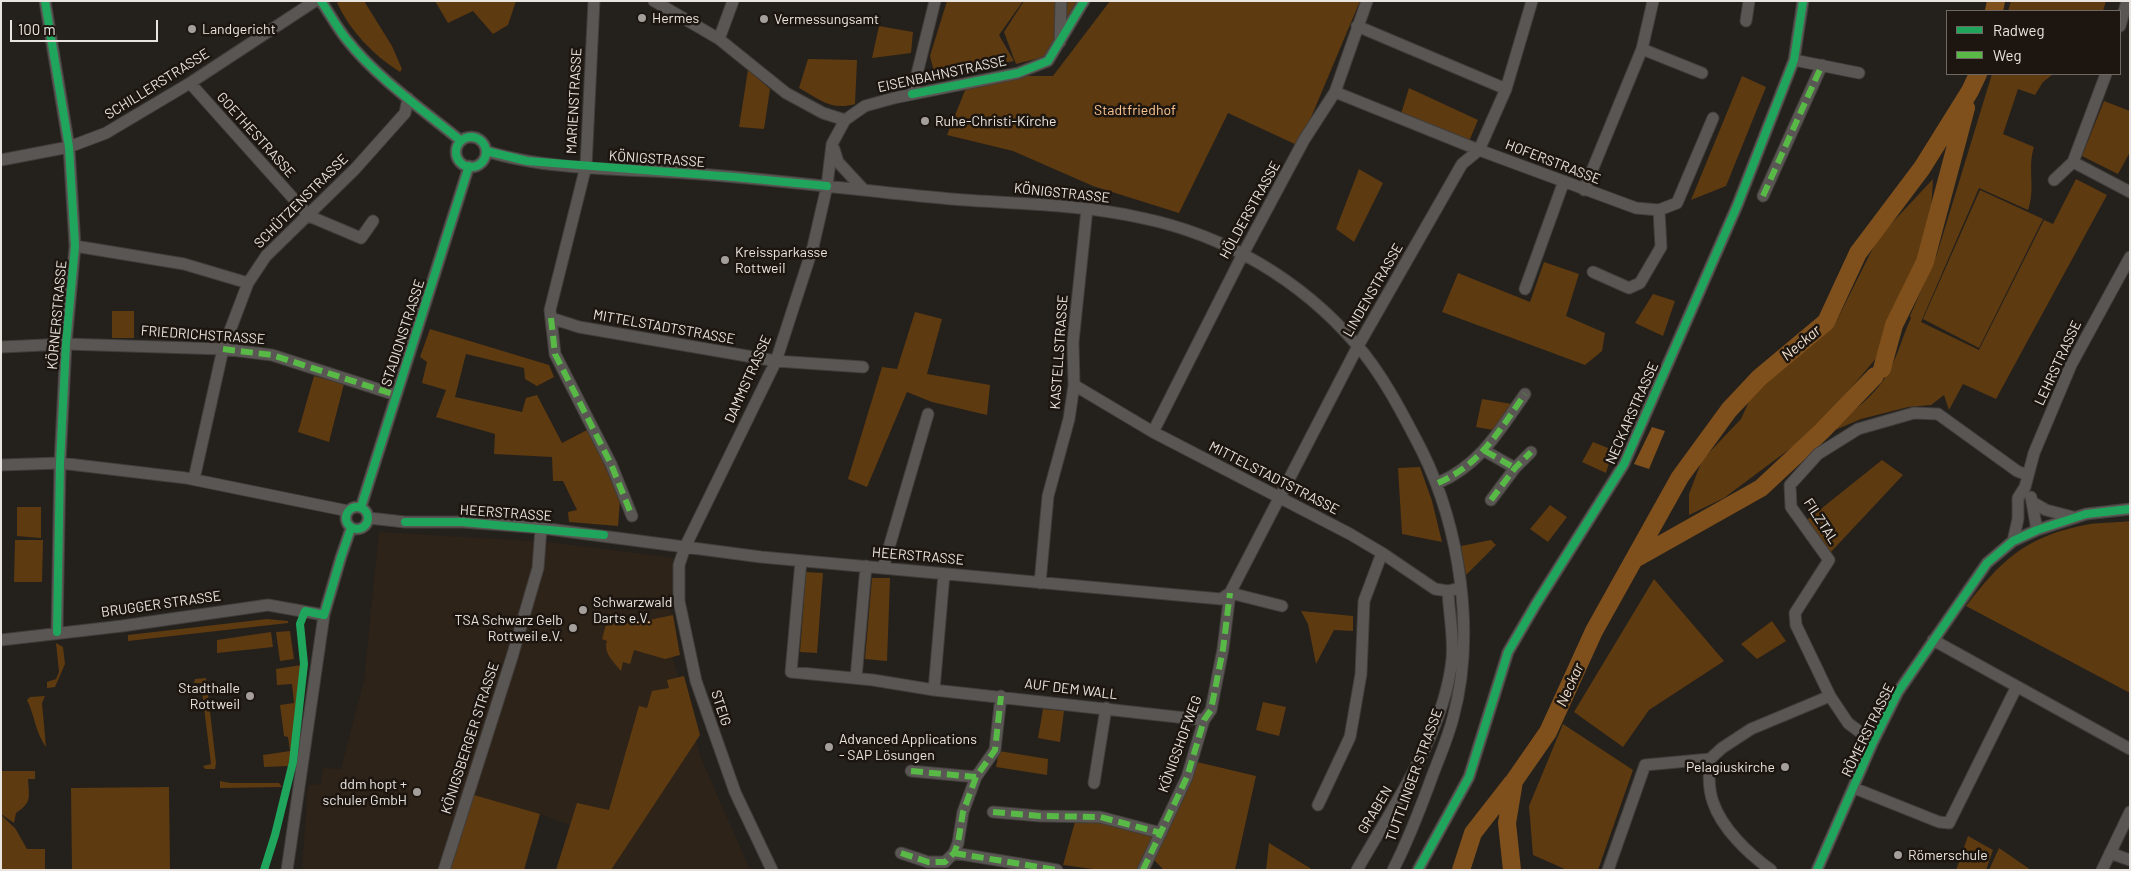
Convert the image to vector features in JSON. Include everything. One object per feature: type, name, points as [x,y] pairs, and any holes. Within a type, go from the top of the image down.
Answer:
[{"type":"street","name":"KÖRNERSTRASSE","points":[[45,1],[69,147],[75,246],[66,344],[60,463],[57,632]]},
{"type":"street","name":"SCHILLERSTRASSE","points":[[1,160],[69,147],[106,133],[190,83],[315,1]]},
{"type":"street","points":[[321,1],[347,40],[408,98],[461,141],[457,149],[458,158],[469,166],[481,163],[486,151]]},
{"type":"street","name":"MARIENSTRASSE","points":[[594,1],[586,166],[550,310],[555,354],[611,464],[632,516]]},
{"type":"street","points":[[654,1],[719,39],[786,93],[823,113],[845,120]]},
{"type":"street","points":[[719,39],[734,1]]},
{"type":"street","points":[[912,94],[935,1]]},
{"type":"street","points":[[1060,1],[1060,44]]},
{"type":"street","name":"EISENBAHNSTRASSE","points":[[827,186],[832,144],[845,120],[865,106],[912,94],[1018,73],[1048,61],[1060,44],[1084,1]]},
{"type":"street","name":"HÖLDERSTRASSE","points":[[1153,432],[1243,254],[1304,140],[1335,92],[1367,1]]},
{"type":"street","name":"LINDENSTRASSE","points":[[1230,593],[1358,346],[1462,164],[1479,150],[1506,90],[1532,1]]},
{"type":"street","points":[[1584,190],[1642,48],[1652,1]]},
{"type":"street","points":[[1746,21],[1749,1]]},
{"type":"street","name":"NECKARSTRASSE","points":[[1418,870],[1469,777],[1508,652],[1624,464],[1737,206],[1794,60],[1803,1]]},
{"type":"street","points":[[2121,23],[2128,1]]},
{"type":"street","points":[[1357,26],[1506,90]]},
{"type":"street","points":[[1642,48],[1702,73]]},
{"type":"street","points":[[1794,60],[1859,73]]},
{"type":"street","points":[[1763,196],[1787,157],[1822,65]]},
{"type":"street","points":[[2054,180],[2073,162],[2106,75]]},
{"type":"street","name":"GOETHESTRASSE","points":[[190,83],[309,216],[361,238],[373,221]]},
{"type":"street","name":"HOFERSTRASSE","points":[[1335,92],[1584,190],[1636,208],[1659,210]]},
{"type":"street","name":"SCHÜTZENSTRASSE","points":[[194,480],[223,349],[248,282],[266,256],[309,216],[405,113],[408,98]]},
{"type":"street","points":[[1593,272],[1629,288],[1640,284],[1662,247],[1659,210],[1677,203],[1713,118]]},
{"type":"street","name":"KÖNIGSTRASSE","points":[[461,141],[470,137],[479,139],[486,151],[527,161],[734,177],[1087,209],[1142,218],[1201,234],[1243,254],[1273,272],[1323,309],[1358,346]]},
{"type":"street","points":[[832,144],[838,162],[863,189]]},
{"type":"street","points":[[2073,162],[2130,192]]},
{"type":"street","name":"STADIONSTRASSE","points":[[361,507],[469,166]]},
{"type":"street","points":[[1525,289],[1564,181]]},
{"type":"street","name":"DAMMSTRASSE","points":[[685,546],[776,361],[813,247],[827,186]]},
{"type":"street","name":"KASTELLSTRASSE","points":[[1040,583],[1048,496],[1069,419],[1074,385],[1072,342],[1087,209]]},
{"type":"street","points":[[75,246],[184,264],[248,282]]},
{"type":"street","name":"LEHRSTRASSE","points":[[2013,541],[2018,519],[2018,498],[2025,487],[2027,474],[2071,364],[2130,257]]},
{"type":"street","name":"MITTELSTADTSTRASSE","points":[[551,318],[579,327],[776,361],[863,367]]},
{"type":"street","name":"FRIEDRICHSTRASSE","points":[[1,347],[66,344],[223,349],[272,355],[396,395]]},
{"type":"street","name":"TUTTLINGER STRASSE","points":[[1358,346],[1411,430],[1438,483],[1454,548],[1460,588],[1461,675],[1453,718],[1408,840],[1393,870]]},
{"type":"street","name":"MITTELSTADTSTRASSE","points":[[1074,385],[1153,432],[1382,553],[1435,589],[1448,591]]},
{"type":"street","points":[[1438,483],[1458,474],[1485,451],[1525,394]]},
{"type":"street","name":"FILZTAL","points":[[1830,696],[1796,625],[1795,613],[1830,560],[1791,508],[1790,485],[1818,454],[1858,429],[1914,413],[1938,414],[2017,471],[2027,474]]},
{"type":"street","points":[[883,568],[928,414]]},
{"type":"street","points":[[1485,451],[1515,468]]},
{"type":"street","points":[[1490,500],[1515,468],[1531,452]]},
{"type":"street","points":[[1,465],[60,463],[194,480],[348,511],[352,508],[361,507],[366,511],[369,518],[364,527],[358,530],[352,528],[346,519],[348,511]]},
{"type":"street","points":[[2025,487],[2032,502],[2037,530]]},
{"type":"street","points":[[2032,502],[2046,510],[2075,517],[2130,509]]},
{"type":"street","name":"RÖMERSTRASSE","points":[[1817,870],[1873,742],[1898,692],[1987,563],[2013,541],[2037,530],[2075,517]]},
{"type":"street","name":"HEERSTRASSE","points":[[369,518],[405,522],[463,522],[541,528],[801,561],[1221,599],[1230,593],[1282,606]]},
{"type":"street","points":[[287,870],[324,615],[340,557],[352,528]]},
{"type":"street","name":"KÖNIGSBERGER STRASSE","points":[[444,870],[512,657],[538,568],[541,528]]},
{"type":"street","name":"STEIG","points":[[685,546],[678,565],[679,601],[696,681],[735,792],[772,870]]},
{"type":"street","points":[[1318,805],[1350,737],[1361,674],[1364,601],[1382,553]]},
{"type":"street","name":"AUF DEM WALL","points":[[801,561],[791,672],[856,678],[934,690],[1204,720]]},
{"type":"street","points":[[856,678],[866,566]]},
{"type":"street","points":[[934,690],[944,574]]},
{"type":"street","points":[[1448,591],[1460,588]]},
{"type":"street","name":"GRABEN","points":[[1357,870],[1416,770],[1446,689],[1452,658],[1453,627],[1448,591]]},
{"type":"street","name":"KÖNIGSHOFWEG","points":[[1143,870],[1187,777],[1204,720],[1211,710],[1223,649],[1230,593]]},
{"type":"street","name":"BRUGGER STRASSE","points":[[1,640],[57,632],[122,626],[268,605],[324,615]]},
{"type":"street","points":[[1933,640],[2016,688],[2130,749]]},
{"type":"street","points":[[1854,788],[1939,822],[1949,824],[2016,688]]},
{"type":"street","points":[[902,853],[928,862],[945,862],[954,853],[958,843],[963,812],[976,777],[994,750],[1001,696]]},
{"type":"street","points":[[1608,870],[1645,765],[1710,759],[1722,748],[1752,729],[1830,696],[1848,723],[1873,742]]},
{"type":"street","points":[[1094,783],[1106,708]]},
{"type":"street","points":[[1710,759],[1710,784],[1713,802],[1717,810],[1740,843],[1771,870]]},
{"type":"street","points":[[911,771],[976,777]]},
{"type":"street","points":[[993,812],[1040,816],[1100,817],[1161,833]]},
{"type":"street","points":[[2102,870],[2130,812]]},
{"type":"street","points":[[954,853],[1057,870]]},
{"type":"street","points":[[2110,853],[2130,860]]},
{"type":"shaded area","points":[[1652,427],[1665,431],[1649,469],[1634,464]]},
{"type":"shaded area","points":[[379,532],[548,542],[675,558],[669,644],[701,758],[750,870],[611,870],[618,860],[570,825],[540,814],[463,792],[437,870],[302,870],[308,785],[321,784],[323,768],[341,769],[364,681]]},
{"type":"green space","points":[[341,1],[364,1],[392,46],[402,69],[400,72],[381,58],[356,33],[337,3]]},
{"type":"green space","points":[[435,1],[516,1],[508,25],[493,34],[473,11],[448,23]]},
{"type":"green space","points":[[947,1],[1023,1],[999,35],[1014,61],[945,76],[935,76],[930,56]]},
{"type":"green space","points":[[1024,1],[1076,1],[1073,12],[1047,56],[1016,64],[1004,32]]},
{"type":"green space","name":"Stadtfriedhof","points":[[1110,1],[1360,1],[1299,146],[1228,113],[1179,213],[1093,186],[1013,151],[947,135],[966,88],[1024,76],[1053,76]]},
{"type":"green space","points":[[2011,1],[2106,1],[2103,10],[2008,10]]},
{"type":"green space","points":[[879,26],[913,32],[911,53],[872,58]]},
{"type":"green space","points":[[808,59],[857,60],[855,104],[847,106],[832,105],[819,100],[799,88]]},
{"type":"green space","points":[[748,70],[770,89],[764,129],[739,127]]},
{"type":"green space","points":[[1992,75],[2052,75],[2043,82],[2035,95],[2018,89],[2003,134],[2034,147],[2028,210],[1979,188],[1921,322],[1979,350],[2044,220],[2053,224],[2076,179],[2107,195],[1996,399],[1963,384],[1949,410],[1944,395],[1931,405],[1908,407],[1861,419],[1821,436],[1871,395],[1885,378],[1893,364],[1911,318],[1910,316],[1937,254]]},
{"type":"green space","points":[[1742,76],[1766,87],[1726,186],[1691,200]]},
{"type":"green space","points":[[1409,88],[1478,120],[1470,139],[1465,143],[1400,117]]},
{"type":"green space","points":[[2104,101],[2130,111],[2130,152],[2118,174],[2082,156]]},
{"type":"green space","points":[[1359,169],[1383,183],[1354,242],[1336,229]]},
{"type":"green space","points":[[1933,179],[1931,212],[1923,250],[1879,355],[1815,430],[1724,498],[1689,515],[1689,494],[1702,460],[1741,419],[1755,388],[1837,320],[1878,238]]},
{"type":"green space","points":[[1980,190],[2043,219],[1979,348],[1923,319]]},
{"type":"green space","points":[[1544,262],[1579,274],[1566,316],[1605,333],[1602,351],[1585,365],[1442,312],[1458,273],[1530,302]]},
{"type":"green space","points":[[1653,294],[1675,301],[1663,336],[1635,323]]},
{"type":"green space","points":[[112,311],[134,311],[134,338],[112,338]]},
{"type":"green space","points":[[915,312],[942,319],[927,374],[990,385],[987,415],[932,402],[907,392],[867,487],[848,479],[882,367],[897,369]]},
{"type":"green space","points":[[430,329],[549,365],[554,377],[537,386],[525,379],[524,368],[466,354],[455,397],[522,412],[526,398],[537,395],[562,443],[589,429],[620,501],[618,526],[569,522],[568,512],[577,510],[563,481],[553,481],[552,457],[494,454],[495,434],[436,417],[446,390],[422,383],[427,362],[420,357]]},
{"type":"green space","points":[[314,376],[344,384],[329,442],[298,432]]},
{"type":"green space","points":[[1482,399],[1512,404],[1493,430],[1476,427]]},
{"type":"green space","points":[[1593,442],[1613,450],[1606,473],[1582,462]]},
{"type":"green space","points":[[1882,460],[1903,475],[1830,553],[1807,520]]},
{"type":"green space","points":[[1420,467],[1432,501],[1442,542],[1402,534],[1398,468]]},
{"type":"green space","points":[[1550,505],[1567,517],[1548,542],[1530,529]]},
{"type":"green space","points":[[17,507],[41,507],[41,538],[17,536]]},
{"type":"green space","points":[[2130,521],[2130,693],[1966,606],[1978,590],[2002,565],[2028,545],[2043,537],[2080,526]]},
{"type":"green space","points":[[15,540],[43,540],[42,582],[14,582]]},
{"type":"green space","points":[[1491,540],[1496,545],[1466,575],[1461,546]]},
{"type":"green space","points":[[806,572],[823,573],[817,653],[800,652]]},
{"type":"green space","points":[[872,578],[890,578],[887,661],[865,659]]},
{"type":"green space","points":[[1654,579],[1724,661],[1649,710],[1623,747],[1574,712]]},
{"type":"green space","points":[[1301,611],[1353,616],[1353,631],[1334,630],[1316,664],[1308,624]]},
{"type":"green space","points":[[609,613],[640,622],[673,615],[680,655],[665,659],[634,650],[630,664],[623,662],[621,671],[608,653],[607,641],[602,639]]},
{"type":"green space","points":[[267,619],[288,621],[288,623],[128,641],[128,635]]},
{"type":"green space","points":[[1772,621],[1786,641],[1757,659],[1741,644]]},
{"type":"green space","points":[[290,631],[294,659],[280,661],[276,632]]},
{"type":"green space","points":[[271,632],[273,647],[217,653],[217,640]]},
{"type":"green space","points":[[56,643],[63,647],[65,664],[55,687],[47,688],[47,682],[56,679],[59,672]]},
{"type":"green space","points":[[301,665],[291,762],[289,766],[264,767],[263,755],[290,751],[288,737],[284,736],[280,705],[294,703],[292,684],[277,685],[276,669]]},
{"type":"green space","points":[[684,676],[700,735],[611,870],[556,870],[577,803],[609,810],[639,706],[647,708],[652,691],[669,688],[667,680]]},
{"type":"green space","points":[[206,678],[216,763],[215,769],[205,769],[203,766],[211,764],[201,683],[194,683],[195,679]]},
{"type":"green space","points":[[45,696],[42,703],[46,747],[27,700],[30,697]]},
{"type":"green space","points":[[1263,702],[1286,707],[1279,736],[1256,730]]},
{"type":"green space","points":[[1043,709],[1064,711],[1060,742],[1038,738]]},
{"type":"green space","points":[[1563,724],[1633,770],[1598,870],[1567,870],[1533,855],[1529,806]]},
{"type":"green space","points":[[999,751],[1048,759],[1047,775],[996,767]]},
{"type":"green space","points":[[1197,762],[1256,776],[1235,870],[1164,870],[1153,859]]},
{"type":"green space","points":[[1,771],[35,771],[35,779],[28,779],[29,796],[27,803],[16,813],[14,823],[1,814]]},
{"type":"green space","points":[[220,781],[230,783],[279,783],[282,787],[220,788]]},
{"type":"green space","points":[[169,787],[170,870],[72,870],[71,788]]},
{"type":"green space","points":[[474,795],[540,814],[524,870],[450,870]]},
{"type":"green space","points":[[1,815],[15,828],[27,849],[45,849],[45,870],[1,870]]},
{"type":"green space","points":[[1076,818],[1099,820],[1153,837],[1139,870],[1100,870],[1063,865]]},
{"type":"green space","points":[[1968,836],[1993,850],[1986,870],[1956,870]]},
{"type":"green space","points":[[1269,843],[1313,870],[1266,870]]},
{"type":"green space","points":[[1999,848],[2031,870],[1989,870]]},
{"type":"waterway","name":"Neckar","points":[[1994,10],[1996,1]]},
{"type":"waterway","name":"Neckar","points":[[1512,870],[1507,823],[1514,781],[1548,732],[1594,631],[1680,477],[1729,410],[1759,378],[1826,322],[1858,253],[1922,168],[1970,91],[1978,75]]},
{"type":"waterway","name":"Neckar","points":[[1882,369],[1894,325],[1925,262],[1966,108]]},
{"type":"waterway","name":"Neckar","points":[[1635,559],[1761,488],[1822,431],[1875,376]]},
{"type":"waterway","name":"Neckar","points":[[1461,870],[1473,833],[1512,783]]},
{"type":"marked path","points":[[1763,196],[1822,65]]},
{"type":"marked path","points":[[551,318],[555,354],[611,464],[632,516]]},
{"type":"marked path","points":[[223,349],[272,355],[396,395]]},
{"type":"marked path","points":[[1438,483],[1453,475],[1478,456],[1525,394]]},
{"type":"marked path","points":[[1485,451],[1515,468]]},
{"type":"marked path","points":[[1491,500],[1515,468],[1531,452]]},
{"type":"marked path","points":[[1143,870],[1187,777],[1204,720],[1211,710],[1223,649],[1230,593]]},
{"type":"marked path","points":[[901,853],[928,862],[945,862],[954,853],[958,843],[963,812],[976,777],[995,750],[1001,696]]},
{"type":"marked path","points":[[911,771],[976,777]]},
{"type":"marked path","points":[[993,812],[1040,816],[1100,817],[1161,833]]},
{"type":"marked path","points":[[954,853],[1057,870]]},
{"type":"cycle path","points":[[45,1],[69,147],[75,246],[66,344],[60,463],[57,632]]},
{"type":"cycle path","points":[[321,1],[343,35],[359,54],[401,93],[461,141]]},
{"type":"cycle path","points":[[912,94],[1018,73],[1048,61],[1084,1]]},
{"type":"cycle path","points":[[1418,870],[1469,777],[1508,652],[1624,464],[1737,206],[1794,60],[1803,1]]},
{"type":"cycle path","points":[[471,137],[477,138],[485,146],[486,152],[485,158],[477,166],[471,167],[465,166],[457,158],[456,152],[457,146],[465,138],[471,137]]},
{"type":"cycle path","points":[[486,151],[527,161],[827,186]]},
{"type":"cycle path","points":[[361,507],[469,166]]},
{"type":"cycle path","points":[[353,507],[361,507],[368,514],[368,518],[368,522],[361,529],[353,529],[346,522],[346,514],[353,507]]},
{"type":"cycle path","points":[[1817,870],[1873,742],[1898,692],[1987,563],[2013,541],[2037,530],[2086,514],[2130,509]]},
{"type":"cycle path","points":[[405,522],[463,522],[604,535]]},
{"type":"cycle path","points":[[264,870],[275,835],[293,762],[304,664],[300,624],[305,611],[324,615],[351,528]]},
{"type":"place","name":"Hermes","points":[[642,18]]},
{"type":"place","name":"Vermessungsamt","points":[[764,19]]},
{"type":"place","name":"Landgericht","points":[[192,29]]},
{"type":"place","name":"Ruhe-Christi-Kirche","points":[[925,121]]},
{"type":"place","name":"Kreissparkasse Rottweil","points":[[725,260]]},
{"type":"place","name":"Schwarzwald Darts e.V.","points":[[583,610]]},
{"type":"place","name":"TSA Schwarz Gelb Rottweil e.V.","points":[[573,628]]},
{"type":"place","name":"Stadthalle Rottweil","points":[[250,696]]},
{"type":"place","name":"Advanced Applications - SAP Lösungen","points":[[829,747]]},
{"type":"place","name":"Pelagiuskirche","points":[[1785,767]]},
{"type":"place","name":"ddm hopt + schuler GmbH","points":[[417,792]]},
{"type":"place","name":"Römerschule","points":[[1898,855]]}]
